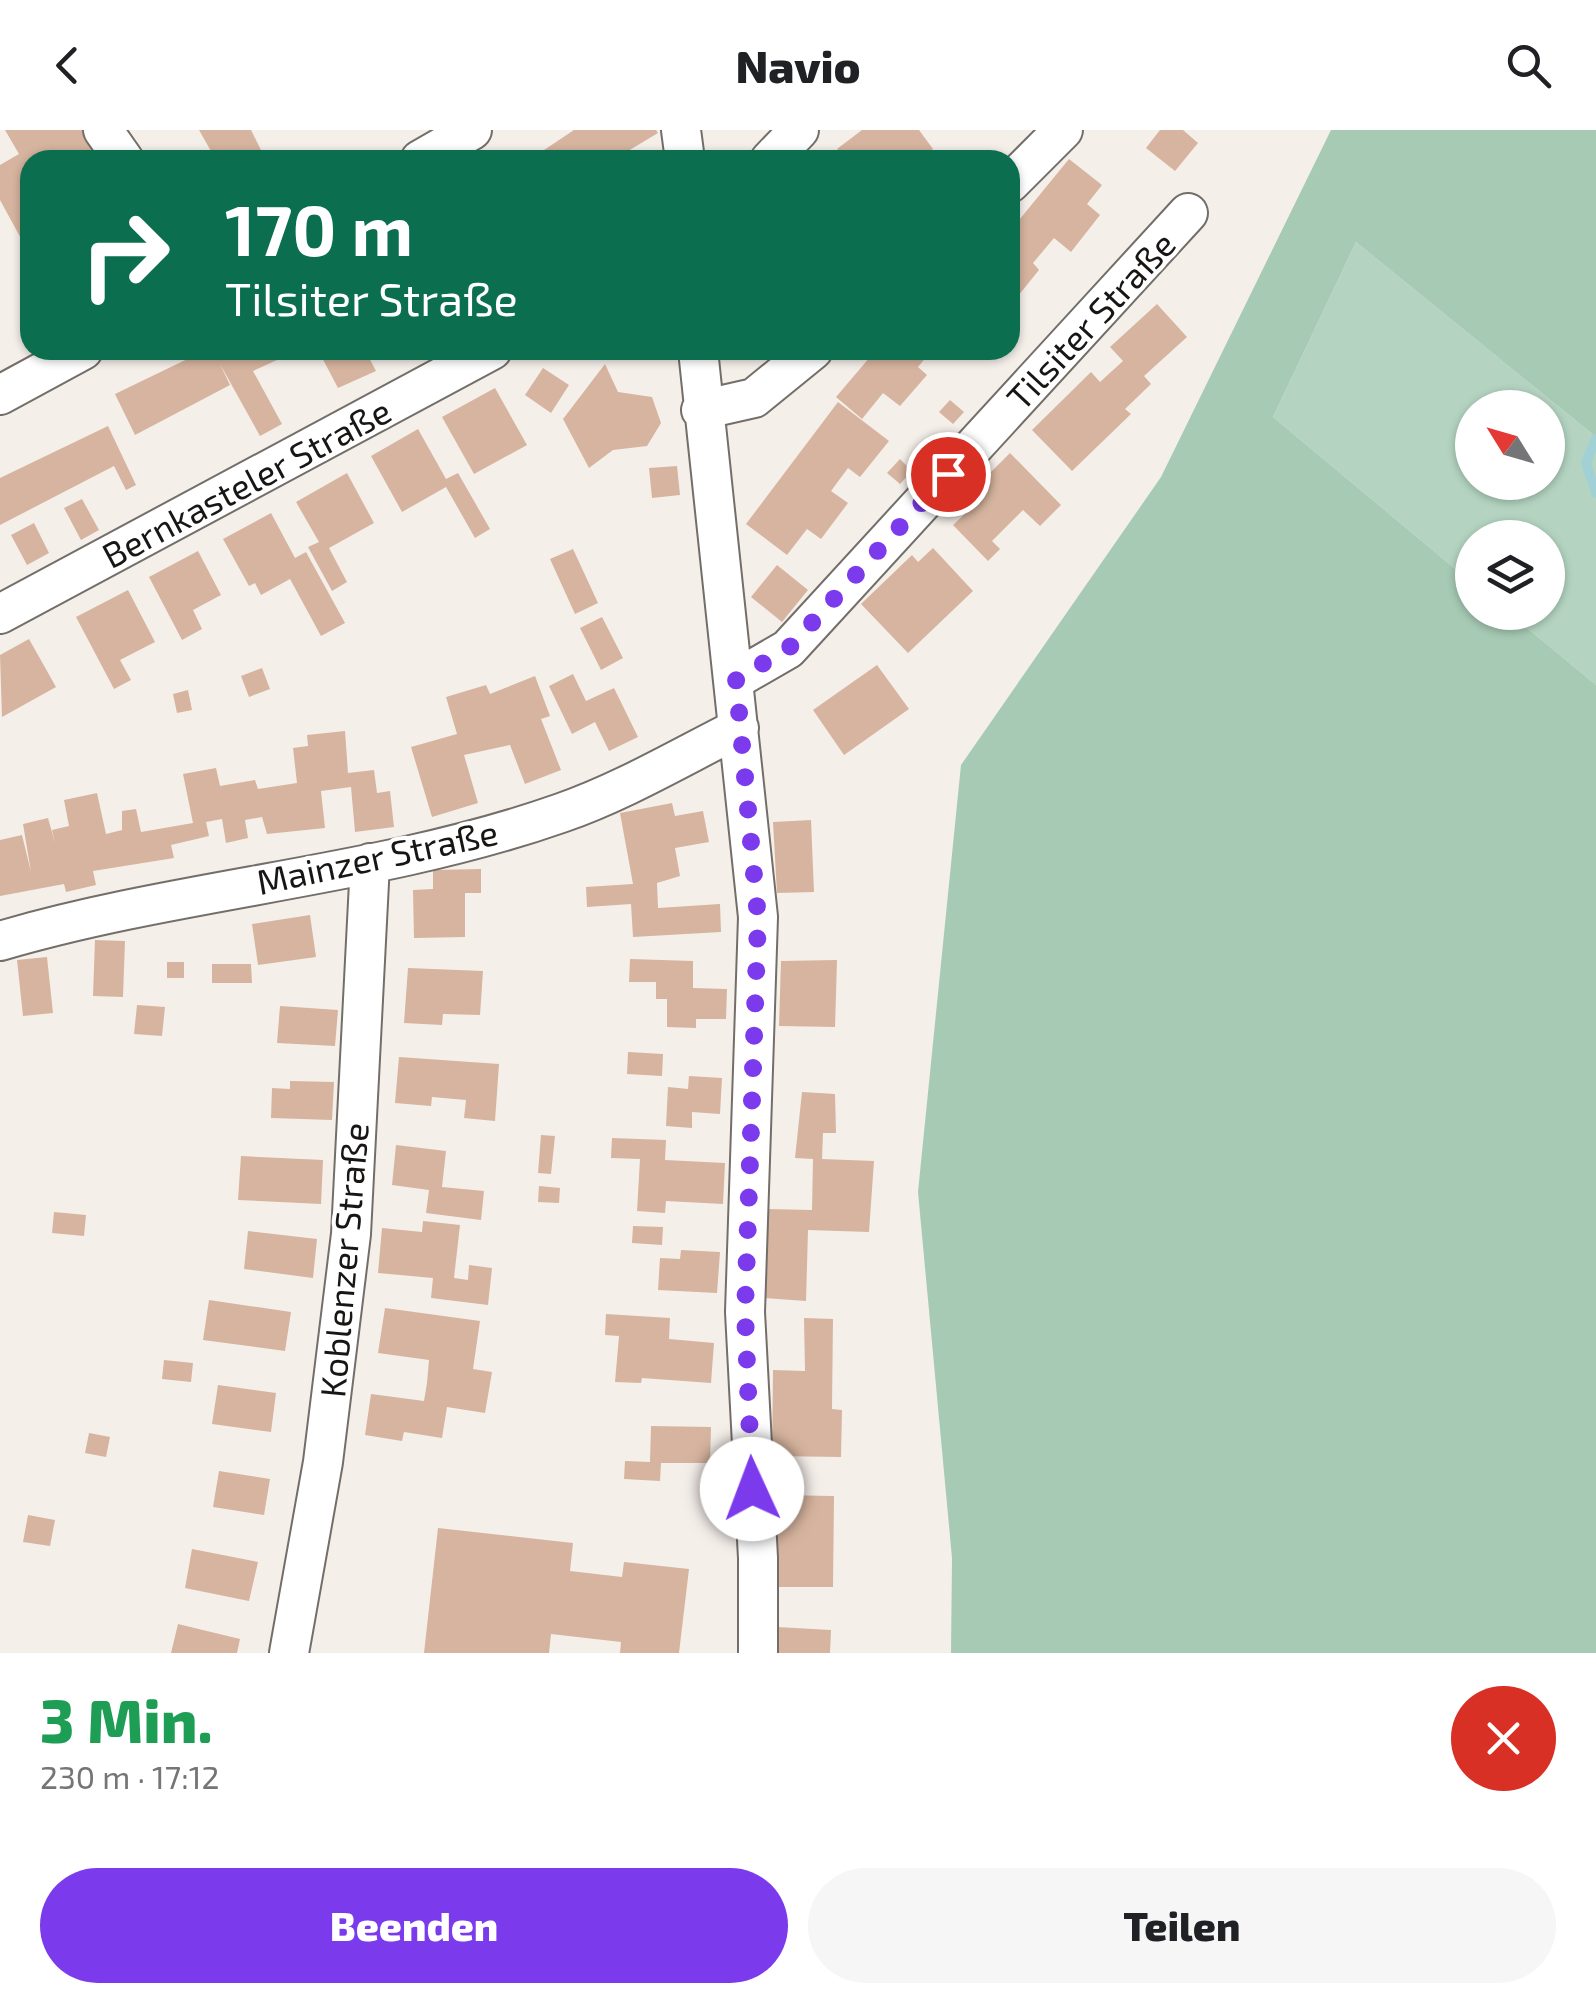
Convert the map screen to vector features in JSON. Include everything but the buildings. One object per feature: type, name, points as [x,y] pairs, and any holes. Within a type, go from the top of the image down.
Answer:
[{"type":"street","points":[[437,150],[472,130]]},
{"type":"street","points":[[779,150],[798,130]]},
{"type":"street","points":[[1020,173],[1063,130]]},
{"type":"street","name":"Tilsiter Straße","points":[[736,679],[788,649],[1188,213]]},
{"type":"street","points":[[0,395],[65,360]]},
{"type":"street","name":"Bernkasteler Straße","points":[[0,614],[473,360]]},
{"type":"street","points":[[698,360],[700,410],[736,679],[758,918],[745,1312],[758,1558],[758,1653]]},
{"type":"street","points":[[700,410],[754,398],[801,360]]},
{"type":"street","name":"Mainzer Straße","points":[[0,941],[94,914],[370,864],[564,812],[739,728]]},
{"type":"street","name":"Koblenzer Straße","points":[[289,1653],[324,1462],[351,1234],[370,864]]},
{"type":"green space","points":[[1331,130],[1596,130],[1596,437],[1565,412],[1565,390],[1538,390],[1356,242],[1273,417],[1455,569],[1455,630],[1530,630],[1596,685],[1596,1653],[951,1653],[952,1558],[918,1192],[961,765],[1161,477]]},
{"type":"green space","points":[[1356,242],[1538,390],[1455,390],[1455,500],[1565,500],[1565,412],[1596,437],[1596,685],[1530,630],[1565,630],[1565,520],[1455,520],[1455,569],[1273,417]]},
{"type":"waterway","points":[[1596,439],[1586,463],[1596,493]]},
{"type":"route","points":[[752,1489],[745,1312],[758,918],[736,679],[788,649],[948,474]]}]
